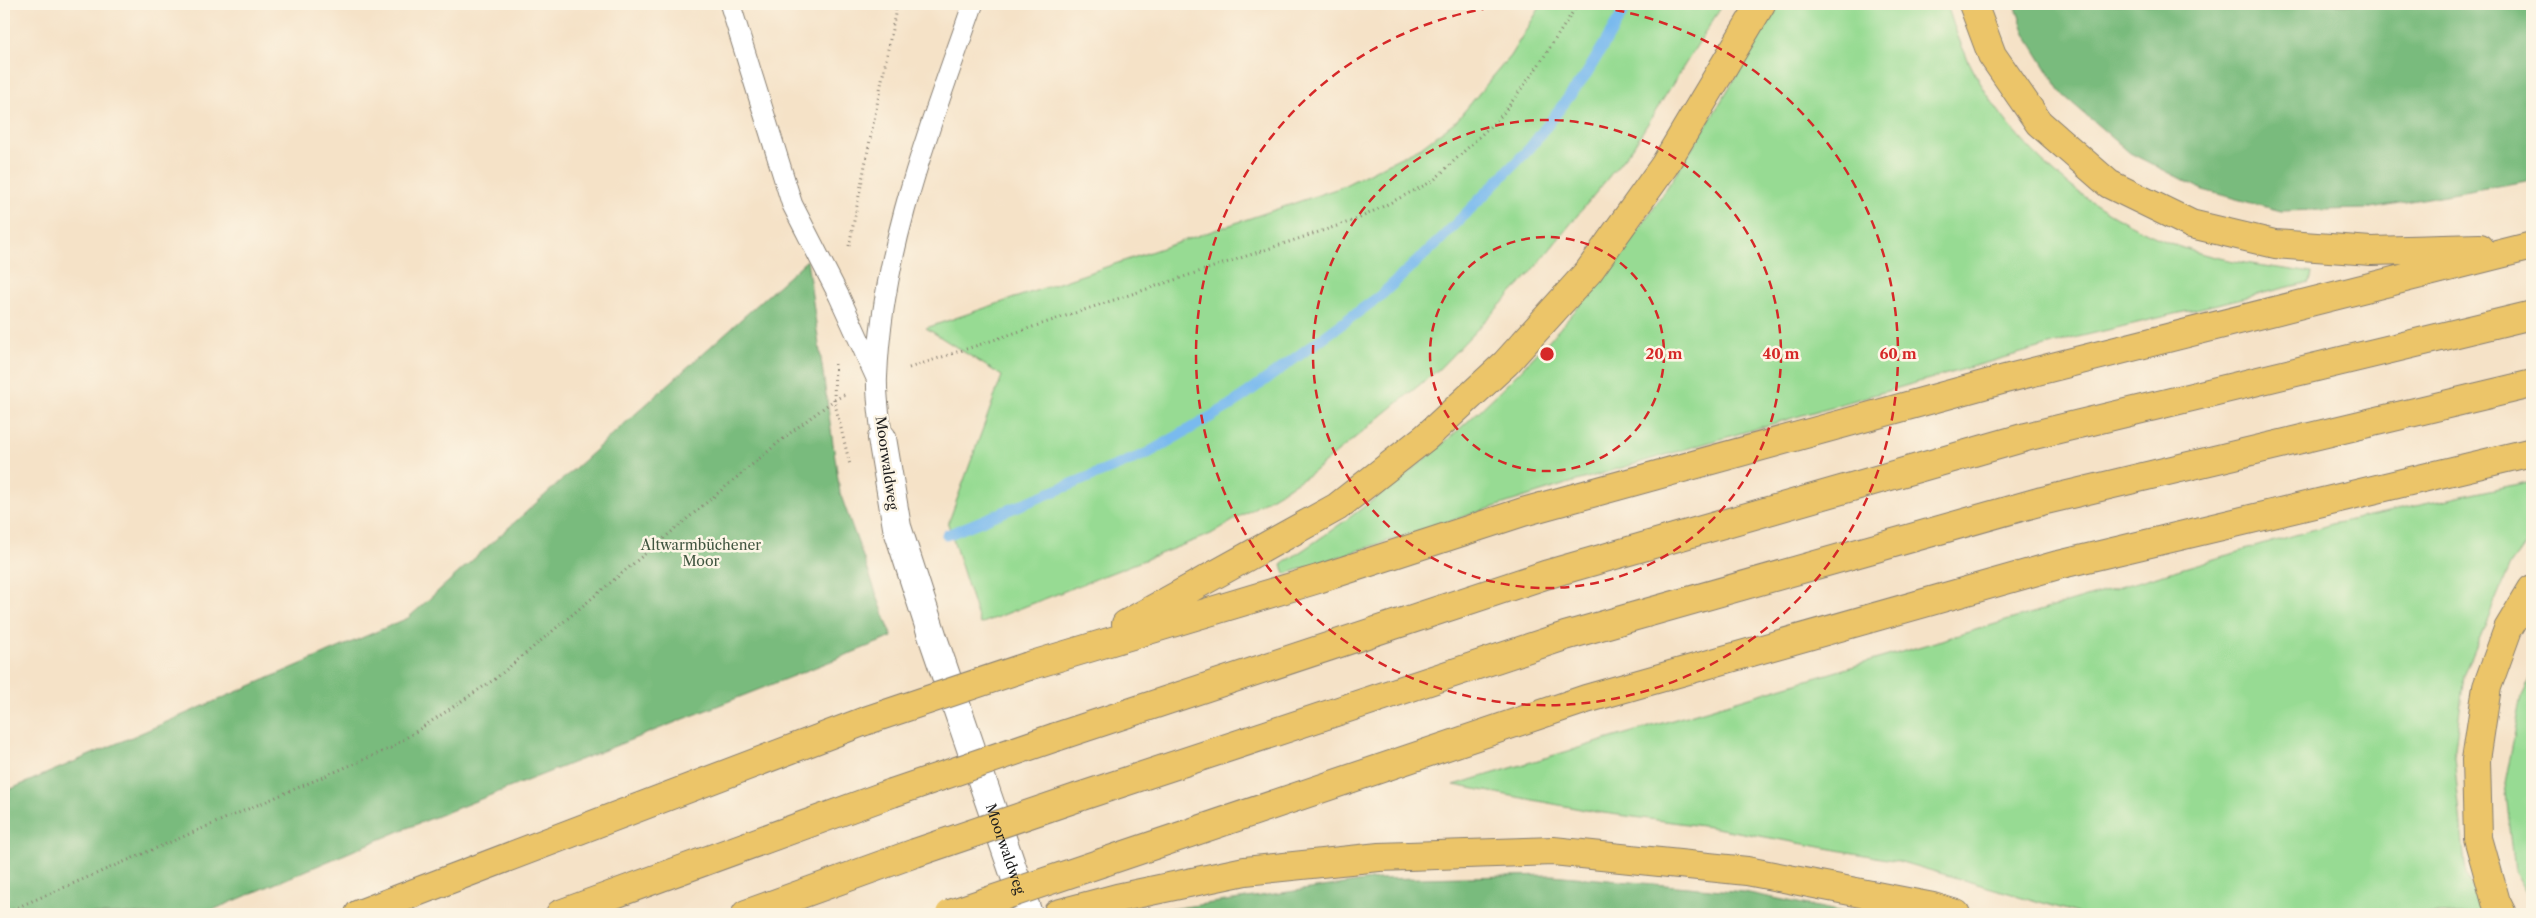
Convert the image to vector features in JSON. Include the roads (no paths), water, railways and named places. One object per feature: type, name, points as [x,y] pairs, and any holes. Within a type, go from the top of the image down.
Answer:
[{"type":"highway","points":[[1074,652],[1337,507],[1426,437],[1506,363],[1589,271],[1664,166],[1761,4]]},
{"type":"highway","points":[[1973,4],[1992,55],[2039,123],[2109,184],[2191,224],[2275,244],[2361,250],[2532,246]]},
{"type":"highway","points":[[359,914],[865,721],[1029,666],[1318,579],[1523,512],[2005,379],[2532,246]]},
{"type":"highway","points":[[560,914],[892,793],[1545,575],[2026,437],[2532,315]]},
{"type":"highway","points":[[746,914],[915,852],[1584,630],[2042,501],[2532,384]]},
{"type":"highway","points":[[950,914],[1586,699],[2058,565],[2532,452]]},
{"type":"highway","points":[[2502,914],[2496,902],[2478,838],[2476,760],[2487,687],[2508,629],[2532,589]]},
{"type":"highway","points":[[1057,914],[1117,898],[1245,871],[1379,857],[1553,851],[1747,871],[1933,907],[1956,914]]},
{"type":"street","name":"Moorwaldweg","points":[[882,438],[897,527],[1028,914]]},
{"type":"lane","points":[[730,4],[792,204],[840,296],[877,379]]},
{"type":"lane","name":"Moorwaldweg","points":[[882,438],[877,379],[885,293],[903,215],[922,150],[973,4]]},
{"type":"waterway","points":[[947,535],[1148,453],[1231,405],[1380,296],[1441,239],[1530,148],[1587,73],[1628,4]]},
{"type":"park label","name":"Altwarmbüchener Moor","points":[[701,554]]}]
